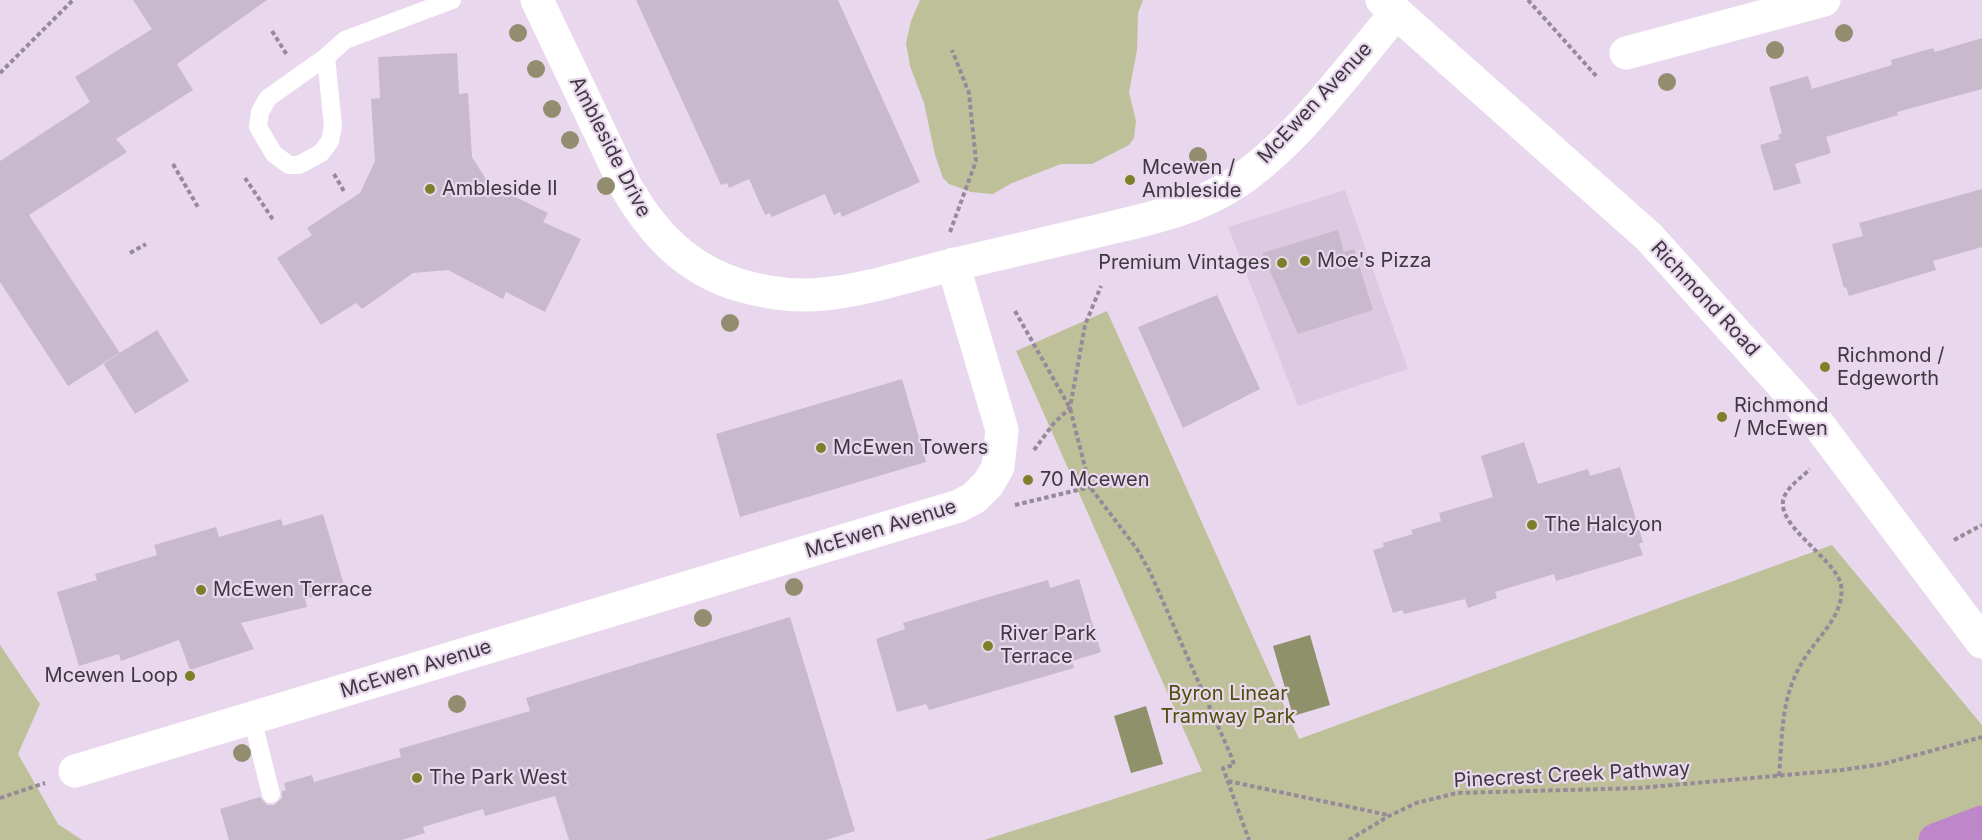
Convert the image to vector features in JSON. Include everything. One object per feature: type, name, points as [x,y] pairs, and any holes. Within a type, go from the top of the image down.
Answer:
[{"type":"highway","points":[[1935,840],[1982,822]]},
{"type":"street","name":"Ambleside Drive","points":[[537,0],[641,213],[670,247],[694,266],[740,285],[797,295],[851,290],[953,264]]},
{"type":"street","points":[[1626,53],[1824,0]]},
{"type":"street","name":"McEwen Avenue","points":[[75,771],[958,506],[980,492],[988,484],[998,467],[1002,430],[953,264],[1154,218],[1213,196],[1251,172],[1287,139],[1389,7]]},
{"type":"street","name":"Richmond Road","points":[[1389,7],[1649,237],[1767,366],[1835,447],[1892,526],[1982,642]]},
{"type":"lane","points":[[326,57],[333,126],[330,141],[321,153],[299,165],[289,165],[274,154],[258,127],[260,112],[268,98],[326,57],[345,40],[452,0]]},
{"type":"lane","points":[[252,718],[271,794]]},
{"type":"path","points":[[0,73],[73,0]]},
{"type":"path","points":[[1528,0],[1598,78]]},
{"type":"path","points":[[952,50],[969,93],[976,161],[949,228],[953,264]]},
{"type":"path","points":[[173,164],[199,208]]},
{"type":"path","points":[[245,178],[274,221]]},
{"type":"path","points":[[130,253],[146,244]]},
{"type":"path","points":[[1030,456],[1053,423],[1070,408],[1085,325],[1101,286]]},
{"type":"path","points":[[1015,311],[1070,408],[1090,487],[1137,549],[1154,581],[1232,758],[1234,765],[1223,768],[1249,840]]},
{"type":"path","points":[[1779,776],[1785,698],[1794,676],[1832,622],[1840,603],[1840,584],[1836,572],[1785,515],[1782,504],[1784,496],[1793,485],[1835,447]]},
{"type":"path","points":[[980,492],[1014,506],[1090,487]]},
{"type":"path","points":[[1014,506],[1017,496]]},
{"type":"path","points":[[1954,540],[1982,525]]},
{"type":"path","name":"Pinecrest Creek Pathway","points":[[1349,840],[1416,803],[1457,794],[1723,783],[1883,764],[1982,737]]},
{"type":"path","points":[[0,798],[75,771]]},
{"type":"path","points":[[1228,781],[1389,816]]},
{"type":"shaded area","points":[[1345,190],[1408,369],[1298,406],[1228,227]]},
{"type":"shaded area","points":[[1310,635],[1330,705],[1293,716],[1273,646]]},
{"type":"shaded area","points":[[1146,706],[1163,764],[1131,773],[1114,716]]},
{"type":"green space","points":[[920,0],[1143,0],[1138,13],[1137,50],[1129,92],[1136,121],[1134,138],[1129,145],[1092,164],[1061,164],[1012,183],[993,194],[971,192],[949,184],[943,178],[935,155],[924,103],[910,66],[906,43],[911,21]]},
{"type":"green space","name":"Byron Linear Tramway Park","points":[[1107,311],[1299,739],[1832,545],[1982,725],[1982,840],[984,840],[1202,771],[1016,351]]},
{"type":"green space","points":[[0,645],[40,704],[18,754],[58,824],[82,840],[0,840]]},
{"type":"building","points":[[133,0],[267,0],[177,64],[193,90],[116,139],[127,152],[29,215],[120,353],[68,386],[0,282],[0,161],[90,102],[75,77],[152,29]]},
{"type":"building","points":[[636,0],[838,0],[920,182],[842,217],[840,212],[834,215],[825,194],[772,217],[770,213],[765,215],[749,179],[729,188],[727,183],[721,185]]},
{"type":"building","points":[[1982,38],[1982,89],[1897,112],[1898,115],[1826,137],[1831,153],[1795,164],[1801,183],[1774,191],[1760,145],[1780,139],[1778,135],[1782,133],[1769,87],[1808,76],[1812,89],[1892,65],[1891,60],[1933,48],[1935,52]]},
{"type":"building","name":"Ambleside II","points":[[457,53],[459,94],[468,93],[472,157],[489,184],[548,213],[543,222],[581,239],[545,312],[506,292],[503,299],[448,270],[413,273],[362,309],[356,303],[321,325],[277,258],[312,235],[307,228],[360,193],[375,161],[371,99],[380,98],[378,57]]},
{"type":"building","points":[[1982,189],[1982,247],[1933,261],[1936,270],[1849,296],[1846,287],[1844,288],[1832,244],[1863,236],[1859,223]]},
{"type":"building","points":[[1338,230],[1344,252],[1354,249],[1373,310],[1298,334],[1262,253]]},
{"type":"building","points":[[1217,295],[1260,389],[1183,428],[1138,327]]},
{"type":"building","points":[[157,330],[189,381],[135,414],[103,363]]},
{"type":"building","name":"McEwen Towers","points":[[902,379],[926,462],[740,517],[716,434]]},
{"type":"building","name":"The Halcyon","points":[[1524,442],[1538,484],[1588,469],[1590,476],[1620,467],[1643,542],[1639,544],[1643,555],[1556,581],[1554,574],[1495,592],[1497,598],[1468,608],[1465,599],[1404,614],[1402,610],[1393,613],[1373,550],[1384,547],[1383,543],[1413,534],[1411,530],[1441,521],[1439,513],[1493,497],[1481,456]]},
{"type":"building","name":"McEwen Terrace","points":[[323,514],[345,588],[305,599],[307,607],[241,623],[254,649],[190,670],[179,640],[121,661],[119,654],[79,666],[57,592],[97,580],[95,574],[157,555],[154,545],[216,527],[219,537],[281,519],[283,526]]},
{"type":"building","name":"River Park Terrace","points":[[1079,579],[1101,652],[1072,661],[1074,668],[929,710],[926,704],[897,712],[876,639],[905,629],[903,623],[992,596],[1048,580],[1050,588]]},
{"type":"building","points":[[790,617],[855,831],[826,840],[569,840],[555,796],[485,816],[483,809],[423,827],[425,833],[402,840],[229,840],[220,809],[260,797],[267,805],[274,805],[282,798],[282,791],[286,790],[284,783],[312,775],[314,782],[401,757],[399,749],[530,711],[526,698]]},
{"type":"place","name":"Mcewen / Ambleside","points":[[1130,180]]},
{"type":"place","name":"Ambleside II","points":[[430,189]]},
{"type":"place","name":"Moe's Pizza","points":[[1305,261]]},
{"type":"place","name":"Premium Vintages","points":[[1282,263]]},
{"type":"place","name":"Richmond / Edgeworth","points":[[1825,367]]},
{"type":"place","name":"Richmond / McEwen","points":[[1722,417]]},
{"type":"place","name":"McEwen Towers","points":[[821,448]]},
{"type":"place","name":"70 Mcewen","points":[[1028,480]]},
{"type":"place","name":"The Halcyon","points":[[1532,525]]},
{"type":"place","name":"McEwen Terrace","points":[[201,590]]},
{"type":"place","name":"River Park Terrace","points":[[988,646]]},
{"type":"place","name":"Mcewen Loop","points":[[190,676]]},
{"type":"place","name":"The Park West","points":[[417,778]]}]
